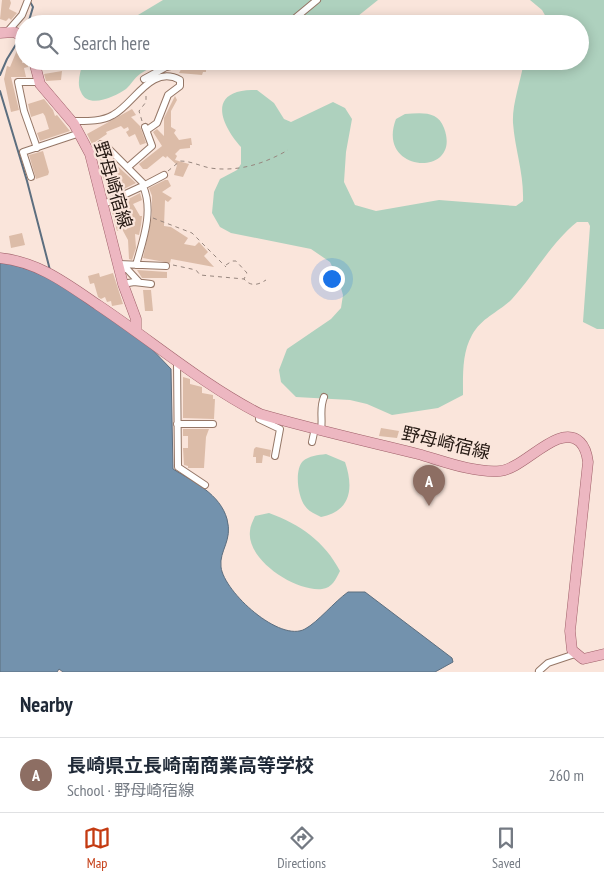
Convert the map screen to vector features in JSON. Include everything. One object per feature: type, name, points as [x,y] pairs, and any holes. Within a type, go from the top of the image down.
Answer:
[{"type":"main road","name":"野母崎宿線","points":[[37,70],[40,82],[80,133],[90,154],[119,267],[136,318],[136,330]]},
{"type":"main road","name":"野母崎宿線","points":[[0,258],[26,262],[57,277],[136,330],[177,362],[239,403],[260,414],[494,471],[508,470],[561,436],[572,437],[578,440],[585,448],[588,462],[572,603],[571,646],[575,654]]},
{"type":"main road","points":[[575,654],[589,659],[604,654]]},
{"type":"street","points":[[299,15],[317,0]]},
{"type":"street","points":[[22,15],[28,1]]},
{"type":"street","points":[[144,78],[160,70]]},
{"type":"street","points":[[71,121],[97,120],[112,116],[149,82],[168,76],[174,70]]},
{"type":"street","points":[[128,167],[151,148],[152,142],[146,128],[157,123],[168,95],[181,85],[180,80],[168,76]]},
{"type":"street","points":[[37,148],[24,111],[18,82],[40,82]]},
{"type":"street","points":[[31,177],[23,152],[80,133]]},
{"type":"street","points":[[90,154],[102,144],[105,145],[144,185],[148,197],[147,216],[136,265]]},
{"type":"street","points":[[104,204],[164,175]]},
{"type":"street","points":[[119,267],[136,265],[166,266]]},
{"type":"street","points":[[119,267],[127,269],[139,282]]},
{"type":"street","points":[[124,284],[139,282],[151,284]]},
{"type":"street","points":[[177,362],[178,468],[205,485]]},
{"type":"street","points":[[312,442],[323,421],[320,408],[324,397]]},
{"type":"street","points":[[260,414],[259,419],[265,424],[280,429],[275,456]]},
{"type":"street","points":[[178,424],[213,424]]},
{"type":"street","points":[[539,671],[548,663],[575,654]]},
{"type":"path","points":[[143,88],[147,100],[139,111],[146,128]]},
{"type":"path","points":[[164,175],[180,161],[210,168],[241,168],[271,160],[288,150]]},
{"type":"path","points":[[147,216],[192,233],[226,266],[232,261],[236,261],[248,273],[244,279]]},
{"type":"path","points":[[166,266],[184,266],[196,270],[200,275],[244,279],[254,285],[266,280]]},
{"type":"green space","points":[[163,0],[378,0],[359,15],[138,15]]},
{"type":"green space","points":[[530,0],[604,0],[604,329],[597,329],[583,322],[590,226],[588,222],[577,222],[551,249],[512,299],[486,319],[472,335],[466,349],[463,395],[438,408],[392,415],[367,404],[350,400],[296,397],[281,382],[279,370],[287,349],[331,319],[341,308],[343,295],[330,262],[311,249],[231,233],[220,227],[212,213],[214,192],[220,179],[237,170],[241,164],[241,147],[226,126],[223,118],[224,102],[228,96],[237,92],[257,90],[274,103],[284,119],[291,122],[333,102],[345,108],[352,119],[346,152],[344,182],[355,205],[376,211],[439,200],[516,206],[523,201],[523,191],[513,116],[522,70],[589,70],[589,15],[545,15]]},
{"type":"green space","points":[[81,70],[147,70],[136,77],[121,92],[109,98],[96,101],[85,97],[81,92],[79,77]]},
{"type":"green space","points":[[405,114],[433,115],[441,122],[447,144],[442,155],[432,162],[419,163],[407,159],[397,151],[393,137],[396,119]]},
{"type":"green space","points":[[326,454],[345,462],[348,472],[349,489],[348,497],[339,510],[321,517],[305,506],[299,490],[298,477],[300,465],[305,459]]},
{"type":"green space","points":[[269,513],[301,529],[327,551],[340,571],[331,585],[322,589],[311,589],[287,580],[264,563],[256,553],[251,542],[250,529],[255,516]]},
{"type":"water","points":[[0,261],[45,274],[145,342],[171,369],[173,469],[205,490],[219,502],[224,510],[228,533],[221,561],[224,577],[242,601],[255,613],[282,629],[294,631],[305,629],[348,592],[365,592],[452,658],[453,662],[435,672],[63,672],[59,669],[57,672],[0,672]]},
{"type":"building","points":[[2,0],[10,0],[9,9],[17,13],[11,20],[9,18],[6,21],[0,19]]},
{"type":"building","points":[[15,55],[15,70],[24,70],[26,77],[11,77],[19,110],[11,112],[4,79],[7,66],[10,67]]},
{"type":"building","points":[[181,70],[206,70],[202,75],[179,73]]},
{"type":"building","points":[[62,71],[61,80],[46,81],[44,74]]},
{"type":"building","points":[[175,96],[177,100],[171,111],[171,127],[176,130],[174,133],[179,140],[191,138],[192,145],[190,145],[190,148],[180,149],[175,154],[177,156],[175,160],[189,164],[183,177],[174,175],[177,165],[167,156],[166,158],[163,156],[147,169],[143,169],[139,164],[162,146],[153,132],[157,129],[164,136],[164,118]]},
{"type":"building","points":[[44,99],[53,110],[55,116],[57,115],[70,131],[40,141],[37,133],[49,129],[45,116],[43,113],[31,117],[28,104]]},
{"type":"building","points":[[132,109],[136,115],[131,117],[140,126],[146,143],[140,145],[135,134],[129,137],[126,132],[129,130],[128,127],[124,129],[121,126],[106,132],[107,134],[92,144],[87,134]]},
{"type":"building","points":[[103,150],[136,183],[124,189],[123,187],[116,191],[115,188],[112,190],[103,178],[99,162],[101,161],[97,154]]},
{"type":"building","points":[[43,151],[49,172],[48,175],[36,179],[29,155]]},
{"type":"building","points":[[168,180],[171,186],[162,192],[172,198],[168,202],[165,200],[164,226],[171,227],[188,238],[184,244],[195,246],[199,242],[208,252],[204,256],[214,267],[171,259],[170,263],[143,258],[152,216],[152,196],[149,188]]},
{"type":"building","points":[[140,193],[142,200],[133,204],[140,216],[142,216],[139,235],[135,234],[136,248],[132,260],[129,259],[128,240],[122,229],[117,231],[111,208]]},
{"type":"building","points":[[22,233],[25,245],[11,248],[9,236]]},
{"type":"building","points":[[137,270],[167,272],[167,278],[142,278]]},
{"type":"building","points":[[99,273],[100,277],[113,273],[123,304],[112,306],[111,301],[107,302],[105,297],[101,299],[98,297],[94,283],[90,284],[88,276]]},
{"type":"building","points":[[143,290],[151,290],[153,311],[145,311]]},
{"type":"building","points":[[183,377],[190,379],[190,384],[202,387],[202,393],[213,395],[213,399],[215,399],[214,419],[183,418]]},
{"type":"building","points":[[381,428],[399,431],[397,438],[379,436]]},
{"type":"building","points":[[183,429],[209,429],[206,437],[204,468],[188,468],[188,466],[184,465],[183,448],[188,448],[188,436],[183,436]]},
{"type":"building","points":[[256,447],[271,450],[270,457],[263,455],[262,463],[256,463],[256,457],[253,457]]},
{"type":"waterway","points":[[29,0],[33,7],[31,15]]},
{"type":"waterway","points":[[0,75],[15,46]]},
{"type":"waterway","points":[[0,91],[27,181],[50,270]]},
{"type":"place","name":"長崎県立長崎南商業高等学校","points":[[429,506]]}]
